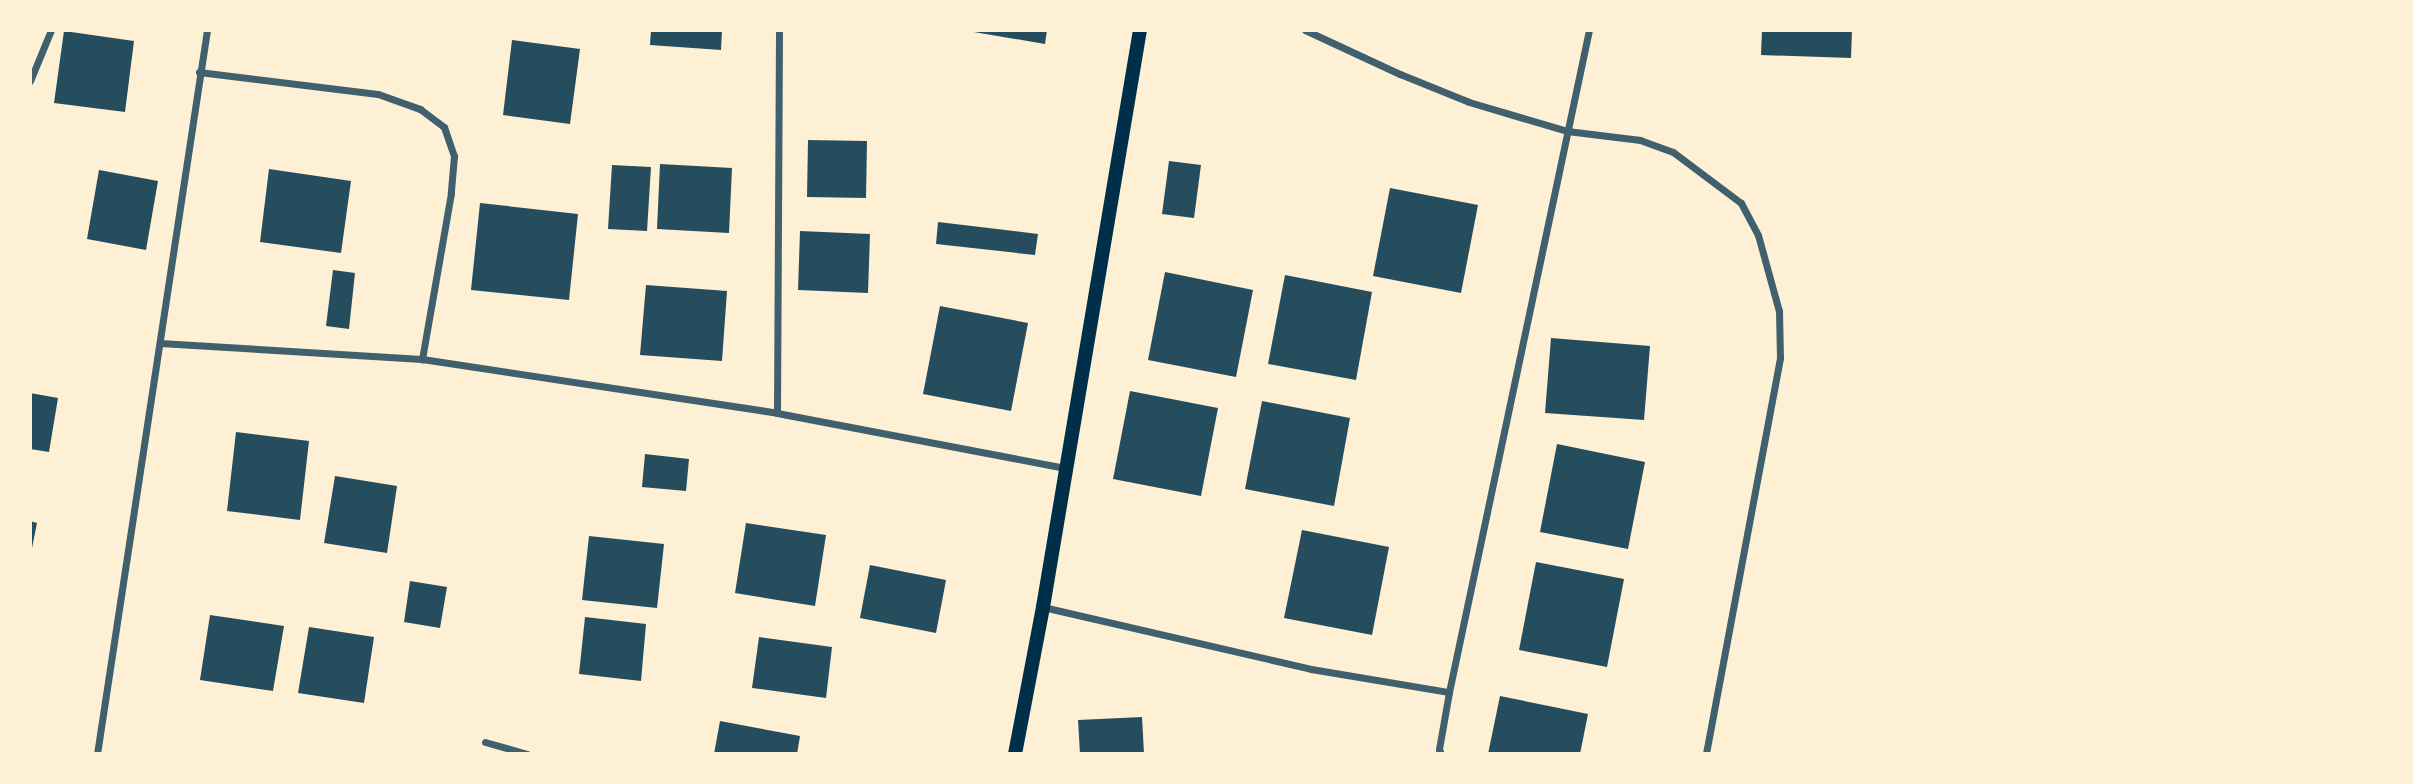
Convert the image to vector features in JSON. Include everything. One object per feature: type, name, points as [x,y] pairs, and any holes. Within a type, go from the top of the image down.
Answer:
[{"type":"main road","points":[[1015,754],[1044,607],[1064,468],[1140,30]]},
{"type":"street","points":[[30,80],[51,30]]},
{"type":"street","points":[[97,754],[207,30]]},
{"type":"street","points":[[777,413],[779,30]]},
{"type":"street","points":[[1305,30],[1469,102],[1567,131],[1640,140],[1673,152],[1741,203],[1758,235],[1779,311],[1780,358],[1706,754]]},
{"type":"street","points":[[1441,754],[1439,749],[1449,692],[1589,30]]},
{"type":"street","points":[[199,72],[378,94],[420,108],[444,127],[454,156],[451,193],[422,359]]},
{"type":"street","points":[[160,342],[422,359],[777,413],[1064,468]]},
{"type":"street","points":[[1044,607],[1311,670],[1449,692]]},
{"type":"street","points":[[485,742],[527,754]]},
{"type":"building","points":[[651,30],[722,30],[721,50],[650,45]]},
{"type":"building","points":[[962,30],[1047,30],[1045,44]]},
{"type":"building","points":[[1762,30],[1852,30],[1851,58],[1761,55]]},
{"type":"building","points":[[64,31],[134,41],[125,112],[54,103]]},
{"type":"building","points":[[512,40],[580,49],[570,124],[503,115]]},
{"type":"building","points":[[808,140],[867,141],[866,198],[807,197]]},
{"type":"building","points":[[1169,161],[1201,165],[1194,218],[1162,214]]},
{"type":"building","points":[[660,164],[732,168],[729,233],[657,229]]},
{"type":"building","points":[[612,165],[651,167],[647,231],[608,229]]},
{"type":"building","points":[[269,169],[351,181],[341,253],[260,242]]},
{"type":"building","points":[[99,170],[158,181],[146,250],[87,239]]},
{"type":"building","points":[[1390,188],[1478,205],[1461,293],[1373,276]]},
{"type":"building","points":[[480,203],[578,214],[569,300],[471,290]]},
{"type":"building","points":[[938,222],[1038,234],[1035,255],[936,244]]},
{"type":"building","points":[[800,231],[870,234],[868,293],[798,290]]},
{"type":"building","points":[[333,270],[355,273],[349,329],[326,326]]},
{"type":"building","points":[[1165,272],[1253,290],[1236,377],[1148,360]]},
{"type":"building","points":[[1285,275],[1372,292],[1356,380],[1268,364]]},
{"type":"building","points":[[646,285],[727,291],[722,361],[640,355]]},
{"type":"building","points":[[940,306],[1028,323],[1011,411],[923,394]]},
{"type":"building","points":[[1551,338],[1650,346],[1644,420],[1545,413]]},
{"type":"building","points":[[1130,391],[1218,408],[1201,496],[1113,479]]},
{"type":"building","points":[[30,393],[58,398],[49,452],[30,449]]},
{"type":"building","points":[[1262,401],[1350,418],[1334,506],[1245,489]]},
{"type":"building","points":[[236,432],[309,441],[300,520],[227,511]]},
{"type":"building","points":[[1557,444],[1645,462],[1628,549],[1540,532]]},
{"type":"building","points":[[645,454],[689,459],[686,491],[642,487]]},
{"type":"building","points":[[335,476],[397,486],[387,553],[324,543]]},
{"type":"building","points":[[30,521],[37,523],[31,553],[30,553]]},
{"type":"building","points":[[746,523],[826,535],[815,606],[735,593]]},
{"type":"building","points":[[1302,530],[1389,547],[1372,635],[1284,618]]},
{"type":"building","points":[[589,536],[664,544],[657,608],[582,600]]},
{"type":"building","points":[[1536,562],[1624,579],[1607,667],[1519,650]]},
{"type":"building","points":[[870,565],[946,580],[936,633],[860,618]]},
{"type":"building","points":[[410,581],[447,587],[440,628],[404,622]]},
{"type":"building","points":[[210,615],[284,626],[273,691],[200,680]]},
{"type":"building","points":[[585,617],[646,624],[641,681],[579,674]]},
{"type":"building","points":[[309,627],[374,637],[364,703],[298,693]]},
{"type":"building","points":[[759,637],[832,647],[826,698],[752,688]]},
{"type":"building","points":[[1500,696],[1588,714],[1580,754],[1488,754]]},
{"type":"building","points":[[1142,717],[1144,754],[1080,754],[1078,720]]},
{"type":"building","points":[[720,721],[800,736],[797,754],[714,754]]}]
